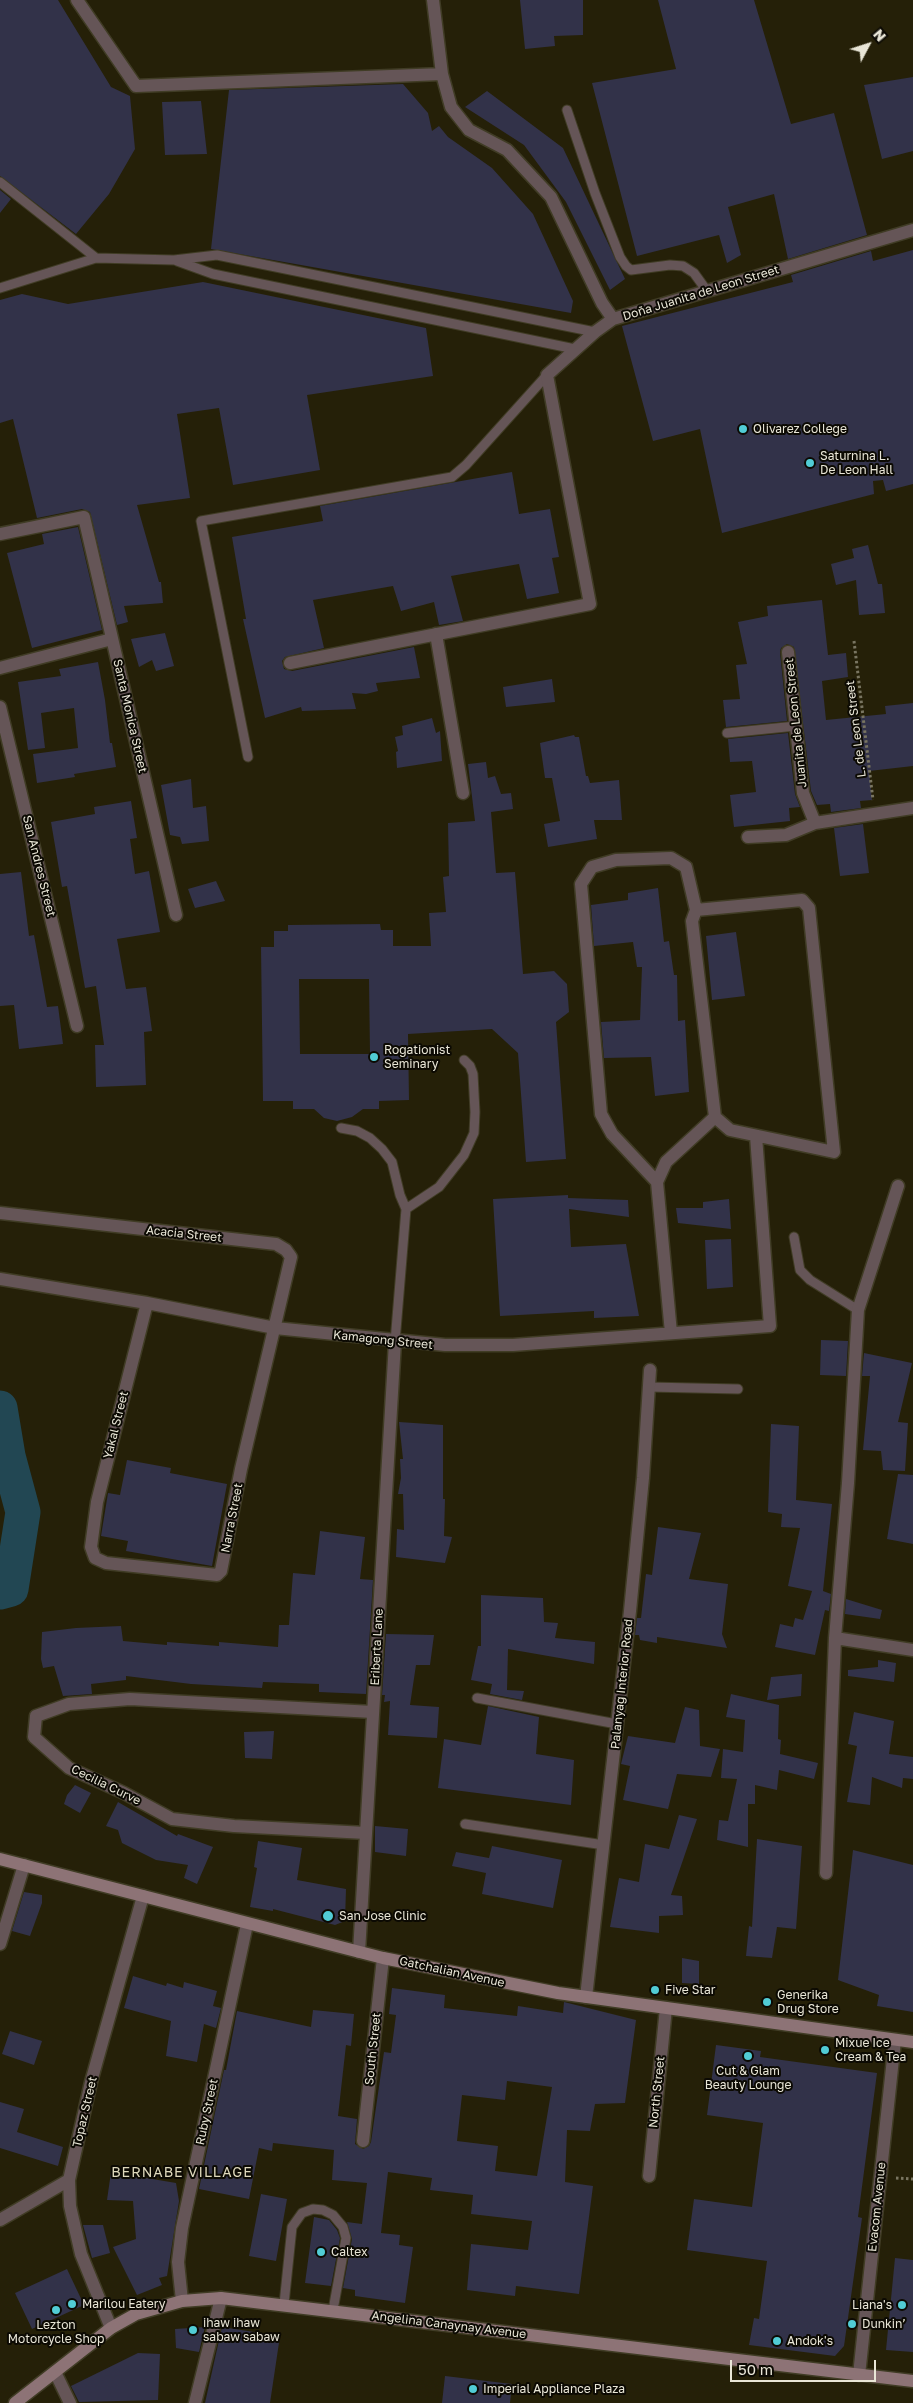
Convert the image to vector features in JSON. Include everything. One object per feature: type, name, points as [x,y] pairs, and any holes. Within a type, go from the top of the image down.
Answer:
[{"type":"main road","name":"Gatchalian Avenue","points":[[0,1859],[383,1958],[586,1997],[913,2042]]},
{"type":"main road","name":"Angelina Canaynay Avenue","points":[[15,2403],[111,2328],[136,2314],[182,2301],[221,2298],[284,2304],[913,2381]]},
{"type":"street","points":[[77,0],[136,86],[442,74]]},
{"type":"street","name":"Doña Juanita de Leon Street","points":[[433,0],[442,74],[451,107],[469,130],[507,150],[550,197],[602,303],[613,319],[913,230]]},
{"type":"street","points":[[290,663],[590,604],[547,376],[575,349],[613,319]]},
{"type":"street","name":"Santa Monica Street","points":[[0,534],[56,519],[84,516],[176,915]]},
{"type":"street","points":[[436,634],[463,793]]},
{"type":"street","points":[[0,668],[112,639]]},
{"type":"street","name":"Juanita de Leon Street","points":[[788,652],[803,793],[815,823]]},
{"type":"street","name":"San Andres Street","points":[[0,707],[77,1026]]},
{"type":"street","points":[[748,837],[786,835],[815,823],[913,808]]},
{"type":"street","points":[[657,1182],[612,1134],[601,1114],[581,884],[592,867],[616,860],[672,858],[686,867],[696,910],[692,922],[715,1116],[730,1130],[834,1152],[809,908],[802,900],[696,910]]},
{"type":"street","points":[[672,1333],[657,1182],[666,1162],[715,1116]]},
{"type":"street","name":"Kamagong Street","points":[[0,1279],[147,1303],[275,1328],[445,1346],[512,1345],[770,1326],[756,1136]]},
{"type":"street","points":[[826,1873],[835,1638],[848,1483],[858,1310],[898,1186]]},
{"type":"street","name":"Acacia Street","points":[[0,1213],[276,1244],[286,1250],[291,1257],[275,1328]]},
{"type":"street","name":"Yakal Street","points":[[91,1547],[97,1502],[147,1303]]},
{"type":"street","name":"Narra Street","points":[[91,1547],[95,1558],[106,1563],[213,1575],[221,1571],[242,1468],[275,1328]]},
{"type":"street","name":"Eriberta Lane","points":[[359,1952],[395,1342]]},
{"type":"street","name":"Palanyag Interior Road","points":[[586,1997],[642,1488],[650,1370]]},
{"type":"street","points":[[835,1638],[913,1650]]},
{"type":"street","name":"Cecilia Curve","points":[[366,1833],[234,1826],[172,1819],[124,1792],[69,1768],[34,1737],[36,1716],[69,1704],[130,1699],[374,1712]]},
{"type":"street","points":[[0,1944],[24,1865]]},
{"type":"street","name":"Topaz Street","points":[[111,2328],[81,2254],[70,2206],[69,2180],[92,2082],[142,1896]]},
{"type":"street","name":"Ruby Street","points":[[182,2301],[178,2262],[182,2228],[247,1924]]},
{"type":"street","name":"South Street","points":[[363,2141],[383,1958]]},
{"type":"street","name":"North Street","points":[[649,2176],[666,2008]]},
{"type":"street","name":"Evacom Avenue","points":[[859,2375],[895,2040]]},
{"type":"street","points":[[0,2220],[69,2180]]},
{"type":"street","points":[[195,2403],[221,2298]]},
{"type":"street","points":[[55,2372],[70,2403]]},
{"type":"lane","points":[[567,110],[620,257],[626,266],[632,270],[670,265],[684,266],[698,278],[708,291]]},
{"type":"lane","points":[[0,182],[96,258]]},
{"type":"lane","points":[[0,288],[96,258],[174,260],[217,255],[595,332]]},
{"type":"lane","points":[[174,260],[213,274],[575,349]]},
{"type":"lane","points":[[248,757],[201,521],[452,477],[466,466],[547,376]]},
{"type":"lane","points":[[727,733],[796,726]]},
{"type":"lane","points":[[406,1209],[439,1187],[464,1155],[474,1133],[476,1112],[474,1074],[464,1060]]},
{"type":"lane","points":[[341,1128],[370,1138],[382,1149],[392,1162],[400,1195],[406,1209],[395,1342]]},
{"type":"lane","points":[[794,1238],[800,1270],[810,1280],[858,1310]]},
{"type":"lane","points":[[649,1387],[738,1389]]},
{"type":"lane","points":[[477,1698],[617,1724]]},
{"type":"lane","points":[[466,1824],[604,1845]]},
{"type":"lane","points":[[284,2304],[292,2227],[302,2213],[313,2209],[323,2210],[333,2215],[343,2227],[346,2238],[333,2310]]},
{"type":"path","name":"L. de Leon Street","points":[[854,641],[875,814]]},
{"type":"building","points":[[0,0],[58,0],[111,87],[130,96],[135,149],[109,194],[76,234],[0,176]]},
{"type":"building","points":[[520,0],[583,0],[583,35],[554,36],[555,46],[525,49]]},
{"type":"building","points":[[658,0],[754,0],[791,124],[834,113],[867,235],[788,259],[774,194],[728,207],[741,255],[727,263],[719,235],[637,256],[592,83],[676,69]]},
{"type":"building","points":[[913,77],[913,151],[882,159],[864,85]]},
{"type":"building","points":[[403,84],[428,113],[432,131],[439,126],[448,137],[492,168],[533,214],[573,301],[571,313],[211,249],[229,90]]},
{"type":"building","points":[[487,91],[563,148],[625,279],[610,290],[566,202],[524,145],[465,107]]},
{"type":"building","points":[[201,101],[207,154],[165,155],[162,102]]},
{"type":"building","points":[[0,190],[11,199],[0,213]]},
{"type":"building","name":"Olivarez College","points":[[913,250],[913,484],[886,491],[883,480],[873,481],[874,494],[722,533],[700,429],[653,441],[622,326],[793,282],[791,275],[871,251],[873,261]]},
{"type":"building","points":[[203,282],[426,328],[433,376],[307,395],[320,470],[233,485],[219,408],[177,414],[190,498],[137,505],[159,582],[161,582],[163,603],[124,606],[128,622],[117,625],[90,512],[82,509],[37,518],[13,419],[0,423],[0,300],[22,294],[68,304]]},
{"type":"building","points":[[512,472],[519,514],[550,509],[559,557],[552,558],[559,593],[527,599],[519,564],[451,576],[463,621],[439,625],[434,602],[401,611],[393,586],[313,600],[324,648],[285,657],[282,661],[284,669],[292,671],[414,647],[420,678],[376,683],[378,691],[366,694],[352,693],[356,709],[302,711],[301,707],[265,718],[243,619],[246,619],[232,537],[323,521],[320,506]]},
{"type":"building","points":[[78,527],[102,630],[32,648],[7,553],[44,544],[42,534]]},
{"type":"building","points":[[868,545],[878,584],[882,584],[885,613],[859,615],[856,580],[836,585],[831,564],[854,558],[852,549]]},
{"type":"building","points":[[822,600],[828,655],[846,653],[848,677],[822,681],[826,720],[886,714],[885,706],[913,703],[913,766],[869,771],[872,800],[860,801],[861,808],[831,812],[830,804],[817,805],[811,791],[794,647],[787,644],[781,648],[780,652],[787,721],[726,727],[723,700],[740,699],[736,665],[747,664],[738,622],[768,616],[767,606]]},
{"type":"building","points":[[165,633],[174,666],[156,671],[152,660],[139,667],[131,639]]},
{"type":"building","points":[[98,662],[110,743],[112,743],[116,767],[74,774],[75,777],[37,783],[33,754],[78,748],[74,708],[41,713],[45,748],[28,750],[18,682],[61,676],[59,669]]},
{"type":"building","points":[[552,679],[555,702],[506,707],[503,687]]},
{"type":"building","points":[[432,718],[436,733],[440,731],[442,761],[397,768],[396,752],[398,751],[395,737],[403,735],[402,726]]},
{"type":"building","points":[[788,733],[795,794],[800,807],[789,808],[790,821],[734,827],[730,795],[756,792],[752,761],[730,762],[728,739]]},
{"type":"building","points":[[574,735],[579,737],[586,776],[588,776],[590,783],[619,780],[622,820],[594,820],[597,839],[548,847],[544,824],[560,821],[552,778],[545,778],[540,743]]},
{"type":"building","points":[[486,762],[488,778],[495,776],[501,794],[511,793],[513,809],[491,812],[496,873],[515,872],[523,974],[554,971],[567,984],[569,1012],[556,1022],[566,1159],[526,1162],[518,1053],[492,1029],[408,1034],[409,1100],[379,1101],[379,1109],[363,1109],[352,1117],[337,1121],[324,1118],[314,1109],[293,1109],[293,1101],[263,1101],[261,947],[274,947],[274,931],[288,931],[288,925],[380,924],[381,930],[393,930],[393,946],[431,946],[429,913],[446,912],[443,877],[449,876],[448,823],[475,821],[468,764]],"holes":[[[299,979],[369,979],[370,1054],[300,1054]]]},
{"type":"building","points":[[191,779],[193,808],[206,806],[209,841],[182,844],[180,837],[170,835],[161,785]]},
{"type":"building","points":[[131,801],[137,838],[130,839],[135,874],[149,871],[160,932],[117,939],[126,989],[146,987],[152,1031],[144,1032],[146,1085],[96,1087],[95,1045],[104,1045],[96,986],[85,988],[67,886],[62,887],[51,822],[95,814],[94,807]]},
{"type":"building","points":[[863,824],[869,873],[840,876],[834,828]]},
{"type":"building","points":[[21,872],[29,936],[34,935],[47,1007],[58,1006],[63,1044],[19,1049],[14,1005],[0,1006],[0,874]]},
{"type":"building","points":[[216,881],[225,901],[195,908],[188,889]]},
{"type":"building","points":[[658,888],[664,942],[669,941],[674,975],[677,975],[678,1021],[685,1020],[689,1092],[655,1096],[651,1057],[604,1058],[601,1022],[640,1020],[642,967],[637,967],[633,942],[594,946],[591,905],[628,900],[628,893]]},
{"type":"building","points":[[736,932],[745,996],[712,1000],[706,936]]},
{"type":"building","points":[[568,1195],[568,1198],[628,1200],[629,1217],[569,1209],[571,1247],[626,1244],[639,1316],[594,1318],[594,1311],[500,1316],[493,1199]]},
{"type":"building","points":[[729,1199],[731,1229],[678,1223],[676,1208],[703,1208],[703,1202]]},
{"type":"building","points":[[731,1239],[733,1287],[707,1289],[705,1240]]},
{"type":"building","points":[[821,1340],[848,1341],[846,1376],[820,1375]]},
{"type":"building","points":[[864,1353],[912,1363],[898,1422],[908,1423],[905,1471],[883,1470],[881,1451],[863,1450],[870,1376],[862,1376]]},
{"type":"building","points":[[399,1422],[443,1425],[444,1536],[452,1537],[445,1563],[396,1557],[397,1529],[404,1530],[403,1494],[398,1494],[401,1478],[400,1459],[403,1459]]},
{"type":"building","points":[[771,1424],[799,1426],[796,1500],[832,1504],[823,1591],[831,1594],[829,1611],[825,1610],[815,1655],[775,1647],[780,1624],[793,1627],[795,1618],[803,1620],[812,1591],[788,1586],[800,1528],[781,1527],[782,1514],[768,1512]]},
{"type":"building","points":[[127,1460],[171,1468],[170,1473],[227,1484],[212,1566],[126,1551],[128,1541],[101,1536],[108,1493],[120,1495]]},
{"type":"building","points":[[898,1474],[913,1475],[913,1544],[887,1539]]},
{"type":"building","points":[[658,1527],[701,1533],[689,1579],[728,1584],[722,1634],[727,1648],[657,1637],[657,1643],[640,1640],[639,1635],[635,1635],[637,1618],[641,1618],[646,1574],[652,1575]]},
{"type":"building","points":[[320,1531],[365,1537],[360,1579],[373,1580],[366,1694],[319,1692],[319,1684],[263,1682],[262,1688],[191,1684],[126,1676],[126,1680],[91,1684],[92,1694],[63,1696],[54,1666],[43,1668],[41,1659],[42,1632],[76,1628],[121,1626],[123,1641],[167,1645],[167,1642],[219,1646],[219,1642],[278,1647],[279,1625],[289,1625],[293,1573],[315,1575]]},
{"type":"building","points":[[481,1595],[543,1598],[544,1622],[558,1623],[555,1638],[595,1642],[594,1664],[508,1649],[507,1690],[524,1691],[522,1700],[490,1694],[492,1684],[471,1680],[478,1646],[481,1646]]},
{"type":"building","points":[[846,1599],[882,1610],[880,1619],[845,1614]]},
{"type":"building","points":[[386,1634],[434,1635],[430,1665],[416,1665],[410,1705],[439,1707],[437,1738],[388,1735],[390,1701],[384,1702],[385,1695],[382,1695]]},
{"type":"building","points":[[878,1660],[896,1663],[894,1682],[848,1676],[848,1670],[878,1667]]},
{"type":"building","points":[[802,1674],[801,1696],[767,1700],[771,1677]]},
{"type":"building","points":[[731,1694],[779,1705],[778,1739],[781,1740],[780,1754],[818,1763],[814,1779],[779,1770],[777,1790],[755,1785],[755,1804],[748,1804],[748,1847],[717,1840],[719,1820],[728,1821],[737,1779],[721,1778],[723,1749],[743,1752],[745,1720],[726,1717]]},
{"type":"building","points":[[488,1706],[539,1717],[536,1754],[574,1760],[571,1805],[438,1788],[444,1739],[481,1745]]},
{"type":"building","points":[[685,1707],[699,1710],[700,1746],[720,1749],[711,1777],[677,1774],[668,1809],[623,1800],[630,1766],[621,1764],[628,1736],[675,1743]]},
{"type":"building","points":[[854,1712],[894,1721],[889,1754],[913,1757],[913,1779],[903,1778],[902,1788],[872,1777],[870,1805],[847,1802],[857,1746],[848,1744]]},
{"type":"building","points":[[274,1731],[272,1759],[245,1758],[244,1732]]},
{"type":"building","points":[[75,1785],[91,1793],[80,1813],[64,1804],[67,1795]]},
{"type":"building","points":[[118,1802],[177,1836],[178,1834],[213,1847],[197,1884],[184,1878],[188,1865],[156,1860],[122,1843],[118,1830],[106,1826]]},
{"type":"building","points":[[679,1815],[697,1819],[671,1895],[682,1896],[683,1915],[659,1916],[659,1933],[610,1927],[619,1878],[639,1882],[645,1844],[669,1849]]},
{"type":"building","points":[[375,1826],[408,1829],[406,1856],[375,1852]]},
{"type":"building","points":[[757,1839],[802,1846],[796,1929],[777,1927],[772,1958],[746,1956],[749,1926],[752,1927]]},
{"type":"building","points":[[258,1841],[302,1848],[297,1880],[346,1889],[345,1921],[335,1925],[273,1909],[273,1911],[250,1907],[257,1868],[254,1867]]},
{"type":"building","points":[[492,1846],[562,1860],[553,1908],[482,1894],[486,1873],[452,1866],[456,1852],[489,1858]]},
{"type":"building","points":[[853,1850],[913,1865],[913,2012],[877,2006],[879,1995],[838,1980]]},
{"type":"building","points":[[24,1892],[42,1895],[42,1903],[30,1936],[12,1931]]},
{"type":"building","points":[[682,1958],[699,1961],[699,1984],[682,1983]]},
{"type":"building","points":[[133,1976],[166,1986],[167,1983],[183,1988],[184,1982],[217,1991],[213,2006],[221,2008],[216,2028],[204,2024],[197,2062],[166,2056],[171,2021],[124,2008]]},
{"type":"building","points":[[392,1988],[445,1995],[444,2008],[517,2016],[518,2006],[563,2013],[564,2002],[636,2020],[625,2103],[595,2104],[590,2131],[567,2130],[565,2182],[593,2186],[579,2294],[516,2286],[515,2296],[467,2290],[471,2244],[528,2250],[532,2221],[471,2214],[473,2195],[430,2190],[432,2178],[388,2172],[381,2233],[400,2235],[399,2245],[413,2247],[405,2303],[355,2296],[355,2290],[343,2288],[352,2239],[347,2222],[362,2224],[367,2183],[332,2180],[334,2150],[273,2143],[272,2151],[259,2148],[249,2199],[199,2189],[224,2070],[226,2070],[237,2011],[311,2027],[313,2010],[354,2014],[351,2046],[346,2045],[338,2116],[357,2119],[355,2144],[363,2149],[369,2146],[371,2142],[384,2052],[391,2053],[396,2015],[389,2014]],"holes":[[[507,2081],[552,2087],[537,2176],[495,2171],[498,2146],[457,2141],[462,2095],[505,2100]]]},
{"type":"building","points":[[10,2031],[42,2041],[34,2065],[2,2054]]},
{"type":"building","points":[[716,2045],[761,2051],[760,2057],[877,2073],[858,2217],[862,2218],[844,2346],[835,2356],[749,2345],[754,2318],[759,2319],[767,2261],[687,2250],[694,2199],[752,2207],[763,2123],[707,2115]]},
{"type":"building","points":[[0,2102],[24,2109],[17,2132],[63,2147],[58,2166],[0,2148]]},
{"type":"building","points":[[111,2172],[176,2183],[179,2201],[167,2276],[159,2278],[162,2285],[137,2295],[113,2247],[136,2239],[133,2201],[107,2200]]},
{"type":"building","points":[[261,2194],[287,2199],[276,2261],[249,2256]]},
{"type":"building","name":"Caltex","points":[[314,2217],[329,2220],[337,2230],[340,2238],[331,2286],[305,2283]]},
{"type":"building","points":[[83,2225],[103,2225],[110,2253],[92,2258]]},
{"type":"building","name":"Liana's","points":[[895,2258],[913,2260],[913,2352],[886,2350]]},
{"type":"building","points":[[67,2269],[84,2305],[32,2329],[15,2293]]},
{"type":"building","points":[[205,2327],[199,2352],[176,2348],[175,2329]]},
{"type":"building","points":[[222,2327],[280,2336],[270,2403],[205,2403]]},
{"type":"building","points":[[138,2353],[160,2354],[158,2400],[79,2402],[71,2386]]},
{"type":"building","points":[[445,2376],[512,2384],[510,2403],[442,2403]]},
{"type":"waterway","points":[[0,1408],[8,1456],[23,1512],[11,1589],[0,1592]]},
{"type":"place","name":"Olivarez College","points":[[743,429]]},
{"type":"place","name":"Saturnina L. De Leon Hall","points":[[810,463]]},
{"type":"place","name":"Rogationist Seminary","points":[[374,1057]]},
{"type":"place","name":"San Jose Clinic","points":[[328,1916]]},
{"type":"place","name":"Five Star","points":[[655,1990]]},
{"type":"place","name":"Generika Drug Store","points":[[767,2002]]},
{"type":"place","name":"Mixue Ice Cream & Tea","points":[[825,2050]]},
{"type":"place","name":"Cut & Glam Beauty Lounge","points":[[748,2056]]},
{"type":"place","name":"Caltex","points":[[321,2252]]},
{"type":"place","name":"Marilou Eatery","points":[[72,2304]]},
{"type":"place","name":"Liana's","points":[[902,2305]]},
{"type":"place","name":"Lezton Motorcycle Shop","points":[[56,2310]]},
{"type":"place","name":"Dunkin’","points":[[852,2324]]},
{"type":"place","name":"ihaw ihaw sabaw sabaw","points":[[193,2330]]},
{"type":"place","name":"Andok's","points":[[777,2341]]},
{"type":"place","name":"Imperial Appliance Plaza","points":[[473,2389]]},
{"type":"district","name":"BERNABE VILLAGE","points":[[182,2173]]}]
